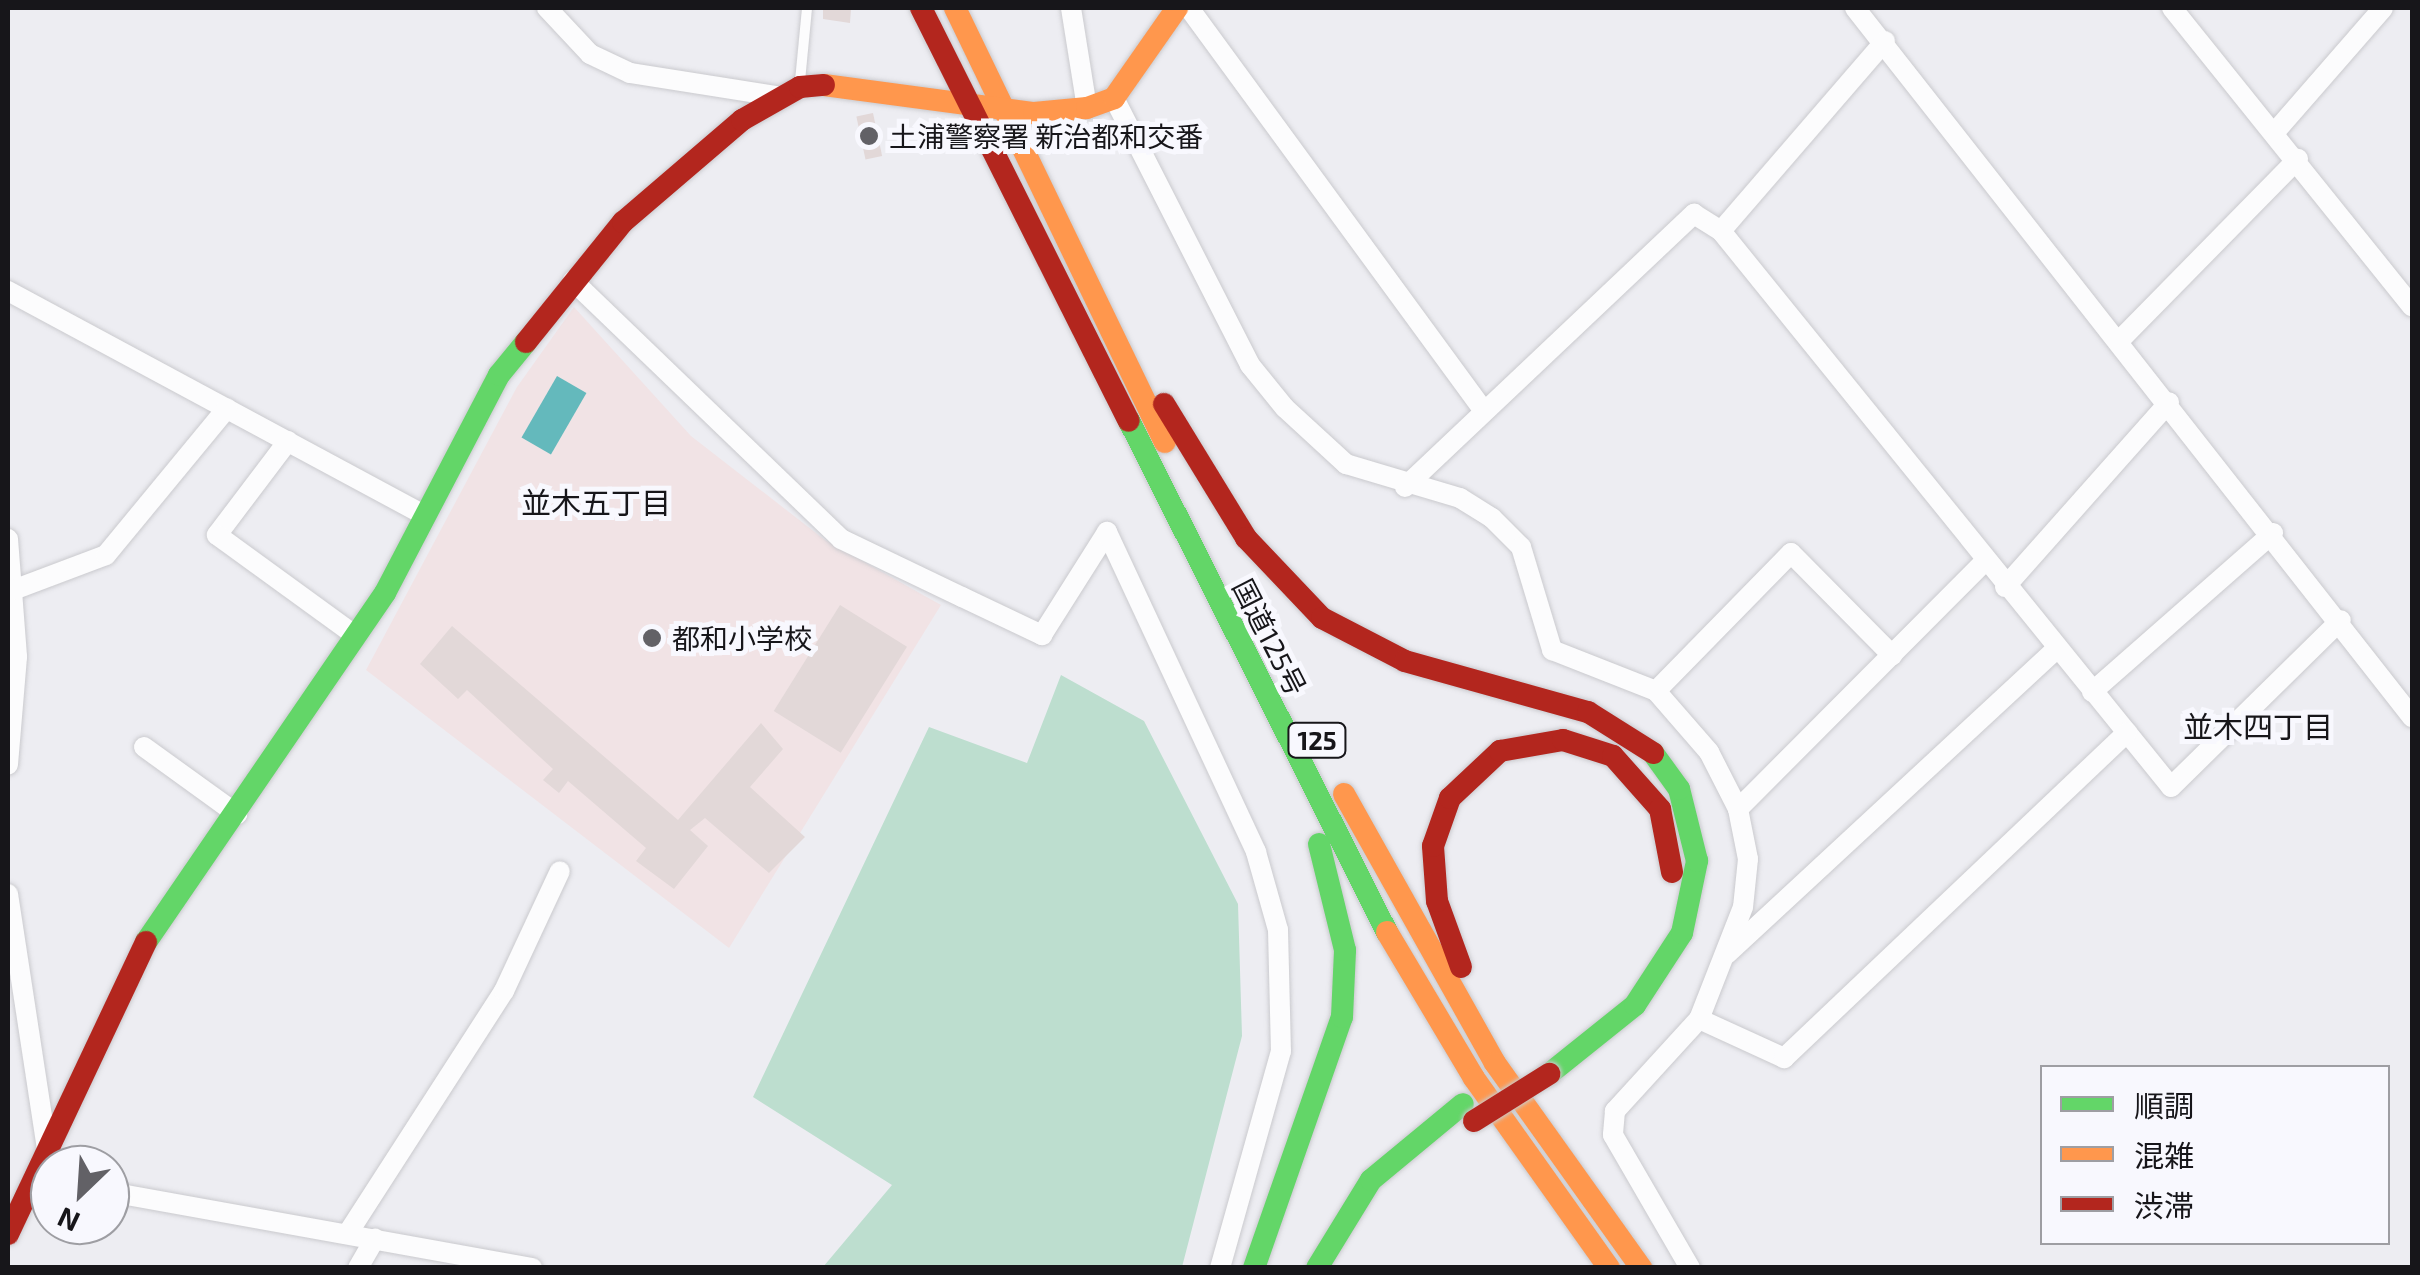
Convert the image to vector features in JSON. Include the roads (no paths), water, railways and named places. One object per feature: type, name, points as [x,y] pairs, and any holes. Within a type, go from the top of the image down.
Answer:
[{"type":"main road","name":"国道125号","points":[[920,8],[963,101],[1201,568],[1432,1010],[1609,1268]]},
{"type":"main road","name":"国道125号","points":[[956,8],[1002,109],[1350,808],[1453,994],[1561,1160],[1641,1268]]},
{"type":"main road","points":[[50,1145],[146,942],[356,636],[499,375],[624,222],[776,96],[800,87],[868,83],[1002,109],[1087,108],[1114,98],[1176,8]]},
{"type":"main road","points":[[1100,305],[1246,538],[1296,597],[1405,661],[1611,724],[1651,751],[1679,789],[1697,861],[1682,933],[1635,1005],[1468,1112],[1372,1180],[1317,1268]]},
{"type":"main road","points":[[1201,568],[1324,854],[1345,950],[1337,1044],[1254,1268]]},
{"type":"main road","points":[[1543,1065],[1633,972],[1672,878],[1667,832],[1648,788],[1613,756],[1563,740],[1500,751],[1466,779],[1439,821],[1431,870],[1471,988],[1561,1160]]},
{"type":"main road","points":[[1340,1268],[1394,1186],[1468,1112]]},
{"type":"main road","points":[[8,1234],[30,1198]]},
{"type":"street","points":[[546,8],[590,54],[630,73],[776,96]]},
{"type":"street","points":[[1072,8],[1087,108]]},
{"type":"street","points":[[1189,8],[1483,409]]},
{"type":"street","points":[[1855,8],[1885,40],[2341,620],[2412,717]]},
{"type":"street","points":[[2172,8],[2298,158],[2412,306]]},
{"type":"street","points":[[2275,132],[2383,8]]},
{"type":"street","points":[[1721,231],[1885,40]]},
{"type":"street","points":[[1114,98],[1250,365],[1346,464],[1405,488],[1460,498],[1521,547],[1552,650],[1656,692],[1709,752],[1738,809],[1748,858],[1743,906],[1698,1020],[1615,1111],[1612,1135],[1690,1268]]},
{"type":"street","points":[[2120,340],[2298,158]]},
{"type":"street","points":[[1405,488],[1680,220],[1694,214],[1721,231],[1984,562],[2172,788],[2341,620]]},
{"type":"street","points":[[573,281],[841,539],[997,614],[1042,635],[1108,532],[1256,852],[1278,930],[1281,1050],[1220,1268]]},
{"type":"street","points":[[8,291],[424,515]]},
{"type":"street","points":[[2005,587],[2169,402]]},
{"type":"street","points":[[13,590],[106,554],[227,408]]},
{"type":"street","points":[[288,441],[217,534],[356,636]]},
{"type":"street","points":[[2092,692],[2272,533]]},
{"type":"street","points":[[8,539],[13,590],[8,765]]},
{"type":"street","points":[[1656,692],[1791,552],[1892,655]]},
{"type":"street","points":[[1738,809],[1984,562]]},
{"type":"street","points":[[1722,959],[2056,650]]},
{"type":"street","points":[[1698,1020],[1784,1058],[2127,732]]},
{"type":"street","points":[[144,747],[237,814]]},
{"type":"street","points":[[348,1233],[504,992],[560,872]]},
{"type":"street","points":[[8,894],[16,1007],[47,1145]]},
{"type":"street","points":[[8,1198],[30,1186]]},
{"type":"street","points":[[130,1195],[532,1268]]},
{"type":"street","points":[[358,1268],[375,1239]]},
{"type":"lane","points":[[800,87],[807,8]]},
{"type":"water","points":[[557,376],[586,393],[551,454],[522,437]]},
{"type":"place","name":"土浦警察署 新治都和交番","points":[[869,136]]},
{"type":"place","name":"都和小学校","points":[[652,638]]},
{"type":"district","name":"並木五丁目","points":[[596,502]]},
{"type":"district","name":"並木四丁目","points":[[2258,726]]}]
